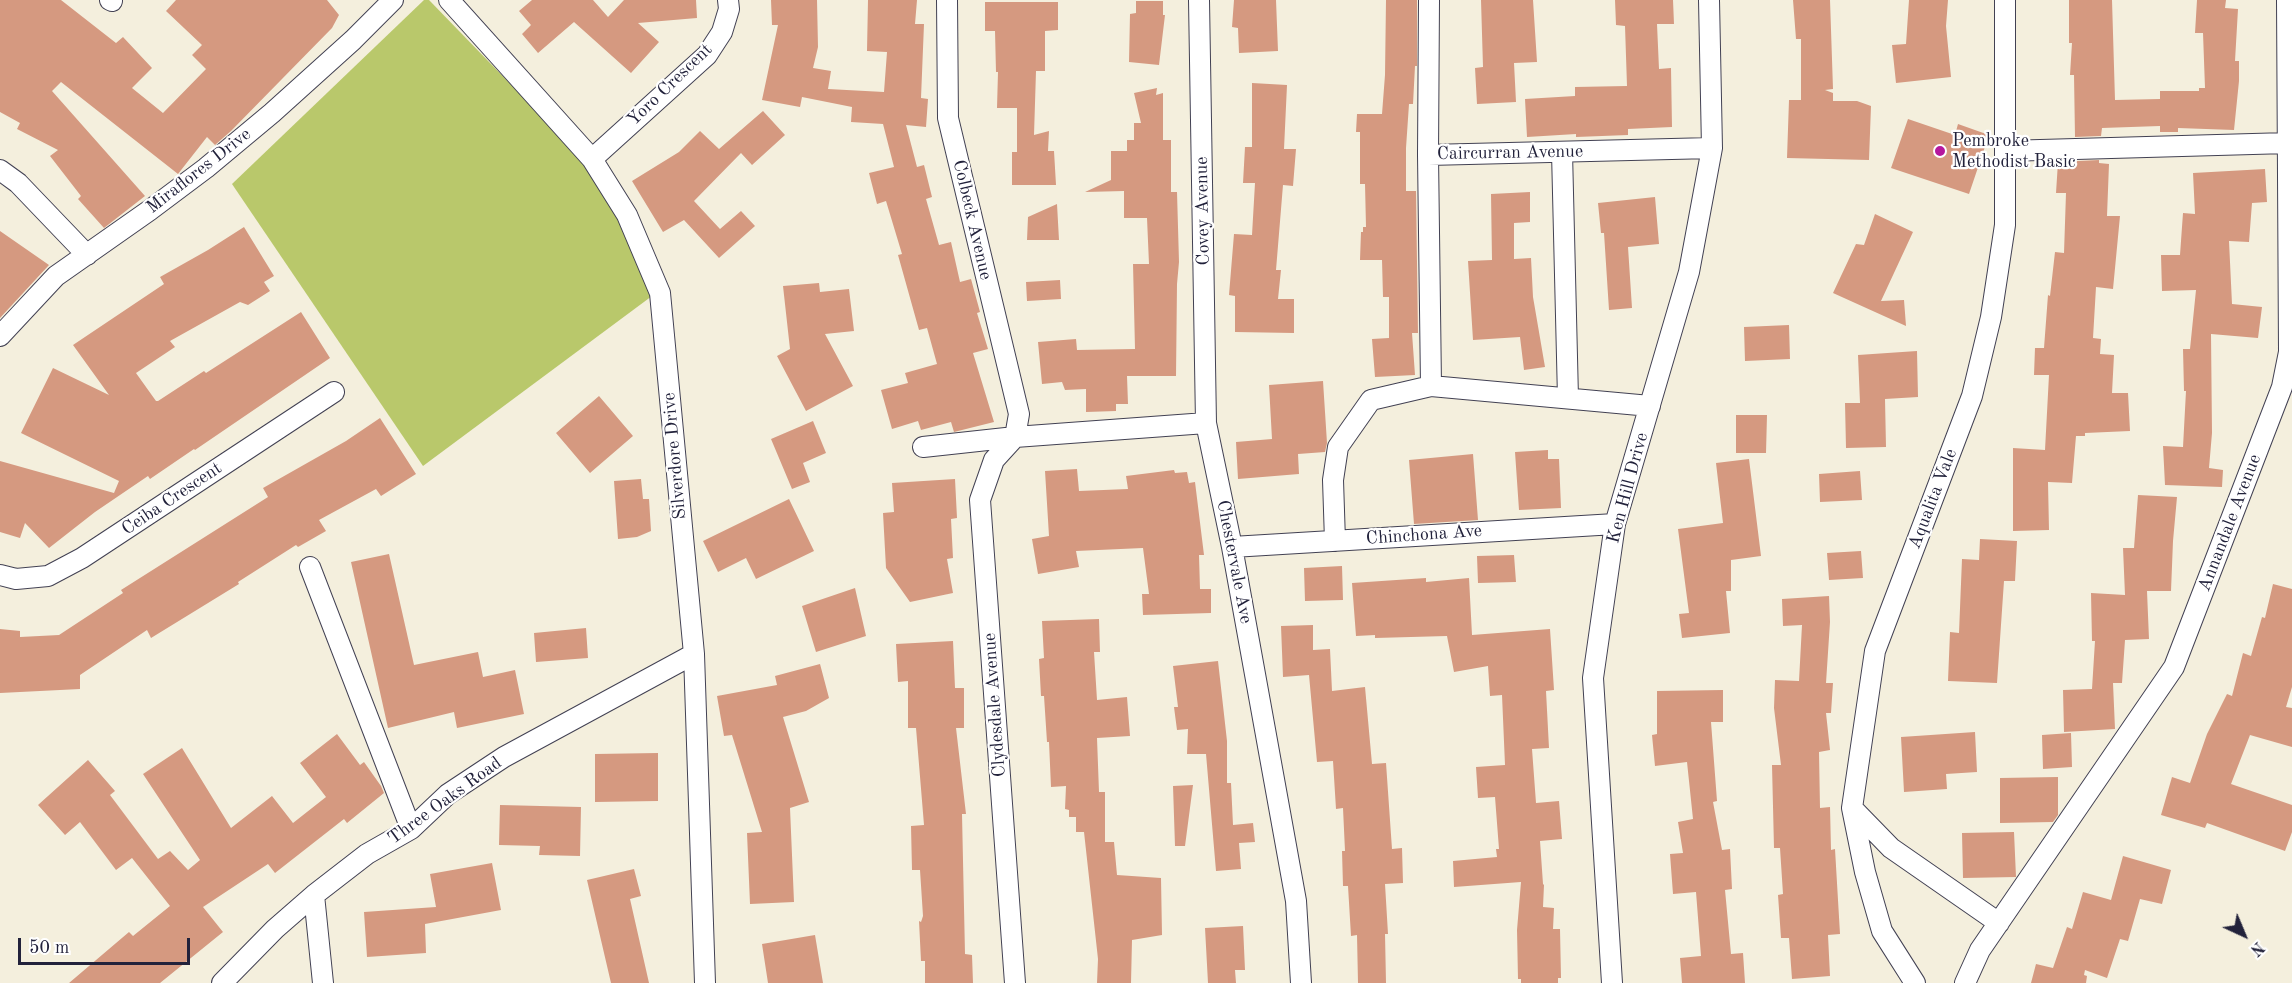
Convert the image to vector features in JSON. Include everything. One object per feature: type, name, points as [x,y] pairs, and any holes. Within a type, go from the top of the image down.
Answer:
[{"type":"street","name":"Miraflores Drive","points":[[0,336],[56,276],[150,210],[230,147],[353,40],[393,0]]},
{"type":"street","name":"Silverdore Drive","points":[[449,0],[592,159],[627,215],[660,293],[694,654],[705,983]]},
{"type":"street","name":"Yoro Crescent","points":[[592,159],[707,55],[722,32],[729,9],[728,0]]},
{"type":"street","name":"Colbeck Avenue","points":[[947,0],[948,118],[1019,414],[1015,437]]},
{"type":"street","name":"Covey Avenue","points":[[1199,0],[1206,423]]},
{"type":"street","name":"Caircurran Avenue","points":[[1429,0],[1428,155],[1712,148]]},
{"type":"street","name":"Ken Hill Drive","points":[[1612,983],[1593,678],[1615,524],[1689,272],[1712,148],[1709,0]]},
{"type":"street","name":"Aqualita Vale","points":[[1915,983],[1882,931],[1865,872],[1852,808],[1875,651],[1972,396],[1991,317],[2005,225],[2004,0]]},
{"type":"street","name":"Annandale Avenue","points":[[1965,983],[1980,950],[2174,667],[2282,387],[2289,352],[2287,0]]},
{"type":"street","points":[[2006,151],[2288,143]]},
{"type":"street","points":[[1562,152],[1568,398]]},
{"type":"street","points":[[1428,155],[1431,386]]},
{"type":"street","points":[[0,170],[18,183],[87,255]]},
{"type":"street","points":[[1335,541],[1333,480],[1338,447],[1371,400],[1431,386],[1650,406]]},
{"type":"street","name":"Ceiba Crescent","points":[[0,575],[16,579],[48,576],[82,558],[334,392]]},
{"type":"street","points":[[923,447],[1015,437],[1206,423]]},
{"type":"street","name":"Chestervale Ave","points":[[1206,423],[1233,547],[1296,901],[1301,983]]},
{"type":"street","name":"Clydesdale Avenue","points":[[1015,437],[994,460],[980,500],[1015,983]]},
{"type":"street","name":"Chinchona Ave","points":[[1233,547],[1615,524]]},
{"type":"street","points":[[310,567],[411,829]]},
{"type":"street","name":"Three Oaks Road","points":[[222,983],[275,929],[314,895],[368,854],[411,829],[448,794],[504,758],[694,654]]},
{"type":"street","points":[[1852,808],[1891,848],[1999,923]]},
{"type":"street","points":[[314,895],[322,983]]},
{"type":"green space","points":[[424,0],[429,0],[584,160],[618,218],[652,296],[423,466],[232,184]]},
{"type":"building","points":[[0,0],[61,0],[116,43],[123,37],[152,68],[132,88],[163,113],[206,69],[192,55],[202,45],[166,11],[176,0],[327,0],[339,15],[332,28],[231,131],[215,145],[207,137],[178,174],[61,82],[52,91],[145,196],[104,228],[78,199],[81,196],[50,156],[58,150],[17,129],[20,123],[0,112]]},
{"type":"building","points":[[532,0],[593,0],[608,17],[624,0],[696,0],[697,18],[638,23],[659,42],[631,73],[574,22],[538,53],[522,34],[531,25],[519,11]]},
{"type":"building","points":[[771,0],[817,0],[818,47],[813,68],[831,71],[828,89],[884,92],[887,52],[867,51],[868,0],[917,0],[915,24],[924,24],[921,98],[928,99],[926,127],[906,125],[917,167],[924,165],[932,197],[926,199],[939,245],[951,242],[960,282],[971,279],[980,312],[977,313],[988,349],[973,353],[994,422],[954,432],[951,422],[921,430],[918,421],[892,429],[881,390],[908,383],[905,373],[937,364],[927,328],[919,330],[898,255],[902,254],[886,201],[877,204],[869,173],[894,167],[883,124],[851,122],[852,107],[802,97],[800,107],[762,100],[778,25],[772,25]]},
{"type":"building","points":[[1234,0],[1276,0],[1278,51],[1239,53],[1238,28],[1232,27]]},
{"type":"building","points":[[1386,0],[1417,0],[1417,66],[1415,66],[1413,104],[1409,104],[1406,191],[1416,191],[1418,333],[1412,333],[1415,375],[1375,377],[1372,339],[1389,338],[1389,297],[1383,297],[1382,260],[1360,260],[1361,232],[1363,232],[1363,227],[1366,227],[1365,184],[1360,184],[1360,132],[1356,132],[1357,114],[1382,114]]},
{"type":"building","points":[[1481,0],[1533,0],[1537,62],[1514,63],[1516,102],[1477,104],[1475,68],[1483,67]]},
{"type":"building","points":[[1615,0],[1673,0],[1674,24],[1657,24],[1659,69],[1671,68],[1672,127],[1628,129],[1628,135],[1576,137],[1576,134],[1527,137],[1525,99],[1575,96],[1575,87],[1627,86],[1625,26],[1616,25]]},
{"type":"building","points":[[1793,0],[1830,0],[1833,89],[1825,90],[1833,93],[1833,101],[1857,101],[1871,106],[1869,160],[1787,158],[1789,100],[1801,100],[1801,39],[1796,39]]},
{"type":"building","points":[[1909,0],[1948,0],[1946,26],[1951,77],[1896,83],[1892,45],[1906,44]]},
{"type":"building","points":[[2069,0],[2112,0],[2115,100],[2160,99],[2160,91],[2199,91],[2199,88],[2205,88],[2203,33],[2195,33],[2197,0],[2226,0],[2225,8],[2238,9],[2235,61],[2239,61],[2239,81],[2234,130],[2178,128],[2178,132],[2160,132],[2160,126],[2102,128],[2101,136],[2075,137],[2074,75],[2070,75],[2072,43],[2069,43]]},
{"type":"building","points":[[1136,1],[1163,1],[1163,15],[1165,15],[1159,65],[1129,62],[1130,14],[1136,13]]},
{"type":"building","points":[[985,2],[1058,2],[1058,30],[1045,31],[1045,71],[1036,71],[1034,135],[1049,131],[1048,151],[1054,151],[1056,185],[1012,185],[1012,152],[1017,152],[1017,108],[997,108],[998,72],[996,72],[995,31],[985,31]]},
{"type":"building","points":[[1252,83],[1287,85],[1284,149],[1296,149],[1293,186],[1283,185],[1276,270],[1281,270],[1278,299],[1294,299],[1294,333],[1235,332],[1235,296],[1229,295],[1234,234],[1252,235],[1255,183],[1243,183],[1245,147],[1252,147]]},
{"type":"building","points":[[1157,88],[1156,95],[1163,93],[1163,140],[1171,140],[1171,192],[1177,192],[1179,262],[1176,376],[1127,376],[1128,404],[1116,404],[1116,411],[1086,412],[1086,389],[1065,390],[1062,382],[1042,384],[1038,342],[1076,339],[1077,350],[1135,349],[1133,264],[1149,264],[1147,218],[1124,218],[1124,191],[1085,192],[1111,180],[1111,151],[1127,151],[1127,140],[1134,140],[1134,123],[1141,123],[1134,93]]},
{"type":"building","points":[[763,111],[785,135],[752,165],[741,153],[694,201],[720,229],[741,211],[755,226],[719,258],[684,220],[663,232],[632,181],[679,152],[700,131],[719,149]]},
{"type":"building","name":"Pembroke Methodist Basic","points":[[1908,119],[1955,135],[1958,124],[1989,135],[1969,194],[1891,168]]},
{"type":"building","points":[[2099,160],[2099,163],[2109,164],[2107,216],[2120,216],[2113,289],[2096,287],[2093,338],[2101,339],[2100,354],[2114,355],[2112,393],[2128,393],[2130,431],[2085,433],[2085,436],[2076,436],[2072,483],[2048,482],[2049,530],[2013,531],[2013,448],[2045,450],[2049,375],[2034,375],[2035,348],[2044,348],[2048,295],[2050,296],[2055,252],[2064,253],[2066,193],[2056,193],[2058,162]]},
{"type":"building","points":[[2265,169],[2267,202],[2252,203],[2249,242],[2229,241],[2232,304],[2262,307],[2258,338],[2211,334],[2212,433],[2209,468],[2223,470],[2222,487],[2165,485],[2163,446],[2183,447],[2186,391],[2184,391],[2183,349],[2190,349],[2196,290],[2162,291],[2161,255],[2180,255],[2183,213],[2195,214],[2193,173]]},
{"type":"building","points":[[1530,192],[1530,222],[1514,223],[1514,259],[1531,258],[1533,297],[1545,367],[1524,370],[1520,337],[1473,340],[1468,261],[1492,260],[1491,194]]},
{"type":"building","points":[[1655,197],[1659,244],[1628,247],[1632,308],[1609,310],[1604,233],[1601,233],[1598,203]]},
{"type":"building","points":[[1057,204],[1059,240],[1027,240],[1028,217]]},
{"type":"building","points":[[1875,214],[1913,232],[1881,301],[1904,300],[1906,326],[1833,293],[1856,244],[1864,245]]},
{"type":"building","points":[[244,227],[274,276],[264,282],[270,291],[248,305],[240,302],[170,341],[175,347],[136,373],[158,401],[301,312],[330,358],[195,450],[150,479],[148,476],[95,512],[49,548],[25,523],[20,538],[0,532],[0,461],[114,493],[119,481],[21,433],[53,368],[109,395],[73,345],[164,284],[160,277]]},
{"type":"building","points":[[0,231],[49,265],[0,318]]},
{"type":"building","points":[[1060,280],[1061,299],[1027,301],[1026,282]]},
{"type":"building","points":[[819,283],[820,292],[849,289],[854,331],[825,334],[853,386],[806,411],[777,356],[790,349],[783,286]]},
{"type":"building","points":[[1789,325],[1790,359],[1745,361],[1744,327]]},
{"type":"building","points":[[1917,351],[1918,397],[1885,399],[1886,447],[1846,448],[1845,403],[1860,403],[1858,355]]},
{"type":"building","points":[[1323,381],[1327,443],[1325,452],[1298,454],[1299,474],[1238,479],[1236,442],[1272,439],[1269,385]]},
{"type":"building","points":[[599,396],[633,436],[590,473],[556,433]]},
{"type":"building","points":[[1736,415],[1767,415],[1766,453],[1736,453]]},
{"type":"building","points":[[380,418],[416,474],[381,496],[376,489],[319,520],[326,531],[298,547],[296,545],[238,582],[239,584],[151,638],[147,630],[80,675],[80,689],[0,693],[0,629],[20,631],[20,637],[59,635],[123,593],[121,590],[268,497],[263,488],[346,441]]},
{"type":"building","points":[[813,421],[826,453],[803,463],[810,482],[792,489],[771,439]]},
{"type":"building","points":[[1548,450],[1548,459],[1559,459],[1561,508],[1519,510],[1515,452]]},
{"type":"building","points":[[1473,454],[1478,520],[1414,524],[1409,460]]},
{"type":"building","points":[[1749,459],[1761,556],[1731,560],[1731,591],[1726,591],[1730,633],[1682,638],[1679,614],[1689,613],[1678,529],[1723,523],[1716,463]]},
{"type":"building","points":[[1077,469],[1079,491],[1128,489],[1126,476],[1174,470],[1175,473],[1187,472],[1189,483],[1195,482],[1204,555],[1199,555],[1200,589],[1211,589],[1211,613],[1143,615],[1142,594],[1149,594],[1143,548],[1076,551],[1079,567],[1038,574],[1032,539],[1049,536],[1045,471]]},
{"type":"building","points":[[1860,471],[1862,500],[1820,502],[1819,474]]},
{"type":"building","points":[[641,479],[643,499],[649,499],[651,531],[637,537],[618,539],[614,481]]},
{"type":"building","points":[[955,479],[957,518],[951,519],[953,558],[947,559],[953,593],[910,602],[886,568],[883,513],[894,512],[892,483]]},
{"type":"building","points":[[2138,495],[2177,497],[2171,591],[2147,591],[2149,639],[2125,640],[2122,683],[2113,683],[2115,729],[2064,732],[2063,690],[2092,689],[2095,641],[2092,641],[2091,593],[2125,595],[2123,548],[2134,548]]},
{"type":"building","points":[[789,499],[814,551],[756,579],[746,558],[718,572],[703,541]]},
{"type":"building","points":[[1980,539],[2017,541],[2015,581],[2004,581],[1997,683],[1948,681],[1950,632],[1959,633],[1962,559],[1979,560]]},
{"type":"building","points":[[1861,551],[1863,578],[1829,580],[1827,553]]},
{"type":"building","points":[[389,554],[414,665],[478,652],[483,677],[515,670],[524,714],[457,728],[454,712],[388,728],[351,562]]},
{"type":"building","points":[[1514,555],[1516,582],[1478,583],[1477,556]]},
{"type":"building","points":[[1342,566],[1343,600],[1305,601],[1304,568]]},
{"type":"building","points":[[1426,578],[1426,582],[1469,578],[1472,635],[1550,629],[1554,690],[1546,691],[1549,748],[1532,749],[1536,803],[1559,801],[1562,839],[1540,841],[1544,885],[1543,907],[1554,908],[1553,929],[1560,929],[1561,978],[1558,978],[1558,983],[1521,983],[1521,979],[1518,979],[1517,930],[1521,882],[1454,887],[1453,861],[1497,857],[1496,849],[1499,849],[1495,797],[1478,798],[1476,767],[1505,765],[1502,695],[1490,696],[1488,666],[1454,672],[1447,636],[1375,638],[1375,635],[1356,636],[1352,583]]},
{"type":"building","points":[[2273,584],[2292,589],[2292,687],[2286,707],[2292,708],[2292,747],[2250,735],[2231,784],[2292,805],[2292,832],[2285,851],[2207,823],[2205,828],[2161,815],[2172,777],[2190,783],[2207,734],[2227,694],[2232,696],[2243,653],[2251,656],[2262,617],[2265,618]]},
{"type":"building","points":[[855,588],[866,636],[816,652],[802,606]]},
{"type":"building","points":[[1829,596],[1830,622],[1826,683],[1833,683],[1831,713],[1826,713],[1830,750],[1819,752],[1820,808],[1830,807],[1831,850],[1835,849],[1840,934],[1828,935],[1830,976],[1792,979],[1789,938],[1781,938],[1778,895],[1783,894],[1780,848],[1774,848],[1772,765],[1781,765],[1774,708],[1775,680],[1799,681],[1802,625],[1783,626],[1782,599]]},
{"type":"building","points":[[1099,619],[1100,652],[1094,652],[1097,700],[1127,697],[1130,736],[1097,738],[1099,792],[1105,792],[1105,842],[1114,842],[1117,875],[1161,878],[1162,935],[1132,940],[1131,983],[1097,983],[1098,959],[1084,832],[1076,832],[1076,817],[1069,817],[1069,810],[1065,809],[1066,786],[1051,787],[1044,696],[1041,696],[1039,659],[1044,658],[1042,621]]},
{"type":"building","points":[[1313,625],[1313,650],[1330,649],[1332,691],[1365,687],[1372,764],[1386,763],[1392,849],[1402,848],[1403,883],[1385,884],[1388,934],[1385,934],[1386,983],[1358,983],[1357,935],[1351,936],[1348,886],[1343,886],[1342,851],[1345,851],[1343,808],[1336,809],[1333,761],[1317,762],[1309,675],[1283,677],[1281,626]]},
{"type":"building","points":[[586,628],[588,658],[536,662],[534,633]]},
{"type":"building","points":[[953,641],[955,688],[964,688],[964,728],[956,728],[966,814],[962,814],[965,954],[972,955],[973,983],[925,983],[925,961],[921,961],[919,921],[921,922],[923,916],[920,870],[912,870],[911,826],[924,825],[916,728],[908,728],[908,681],[898,682],[896,644]]},
{"type":"building","points":[[1218,661],[1227,741],[1227,783],[1231,783],[1233,825],[1253,823],[1255,842],[1239,843],[1241,869],[1216,871],[1206,754],[1187,754],[1188,729],[1177,730],[1174,707],[1178,707],[1173,666]]},
{"type":"building","points":[[820,664],[829,698],[806,711],[783,717],[809,802],[790,808],[794,902],[750,904],[747,833],[762,832],[732,735],[724,736],[717,696],[777,685],[775,676]]},
{"type":"building","points":[[1723,690],[1723,722],[1711,722],[1717,801],[1713,802],[1722,850],[1730,849],[1732,889],[1725,890],[1731,954],[1743,953],[1745,983],[1682,983],[1680,958],[1701,956],[1696,892],[1673,894],[1670,854],[1683,853],[1678,822],[1693,819],[1687,762],[1655,766],[1652,735],[1657,734],[1657,691]]},
{"type":"building","points":[[1975,732],[1977,772],[1946,774],[1947,789],[1904,792],[1901,737]]},
{"type":"building","points":[[2071,733],[2072,767],[2043,769],[2042,735]]},
{"type":"building","points":[[337,734],[360,765],[364,762],[384,793],[347,823],[344,819],[275,873],[268,864],[203,907],[223,932],[160,983],[69,983],[129,932],[133,936],[170,906],[132,858],[116,870],[80,822],[65,835],[38,805],[88,760],[115,791],[110,795],[158,859],[170,851],[188,870],[200,860],[143,774],[182,748],[231,828],[272,796],[293,823],[326,797],[300,763]]},
{"type":"building","points":[[658,753],[658,801],[595,802],[595,754]]},
{"type":"building","points":[[2058,777],[2058,815],[2053,822],[2000,823],[2000,778]]},
{"type":"building","points":[[1193,785],[1185,846],[1175,846],[1173,786]]},
{"type":"building","points":[[500,805],[581,807],[580,856],[539,855],[540,846],[499,845]]},
{"type":"building","points":[[2014,832],[2016,877],[1963,878],[1962,833]]},
{"type":"building","points":[[2123,856],[2171,870],[2162,904],[2140,899],[2128,941],[2120,939],[2107,978],[2085,970],[2086,983],[2031,983],[2036,964],[2053,968],[2067,927],[2072,929],[2083,892],[2111,900]]},
{"type":"building","points":[[492,863],[501,910],[425,924],[426,953],[367,957],[364,912],[436,907],[430,874]]},
{"type":"building","points":[[634,869],[641,896],[630,899],[649,983],[611,983],[587,880]]},
{"type":"building","points":[[1243,926],[1245,970],[1235,970],[1236,983],[1208,983],[1205,928]]},
{"type":"building","points":[[815,935],[823,983],[768,983],[762,944]]},
{"type":"place","name":"Pembroke Methodist Basic","points":[[1940,151]]}]
